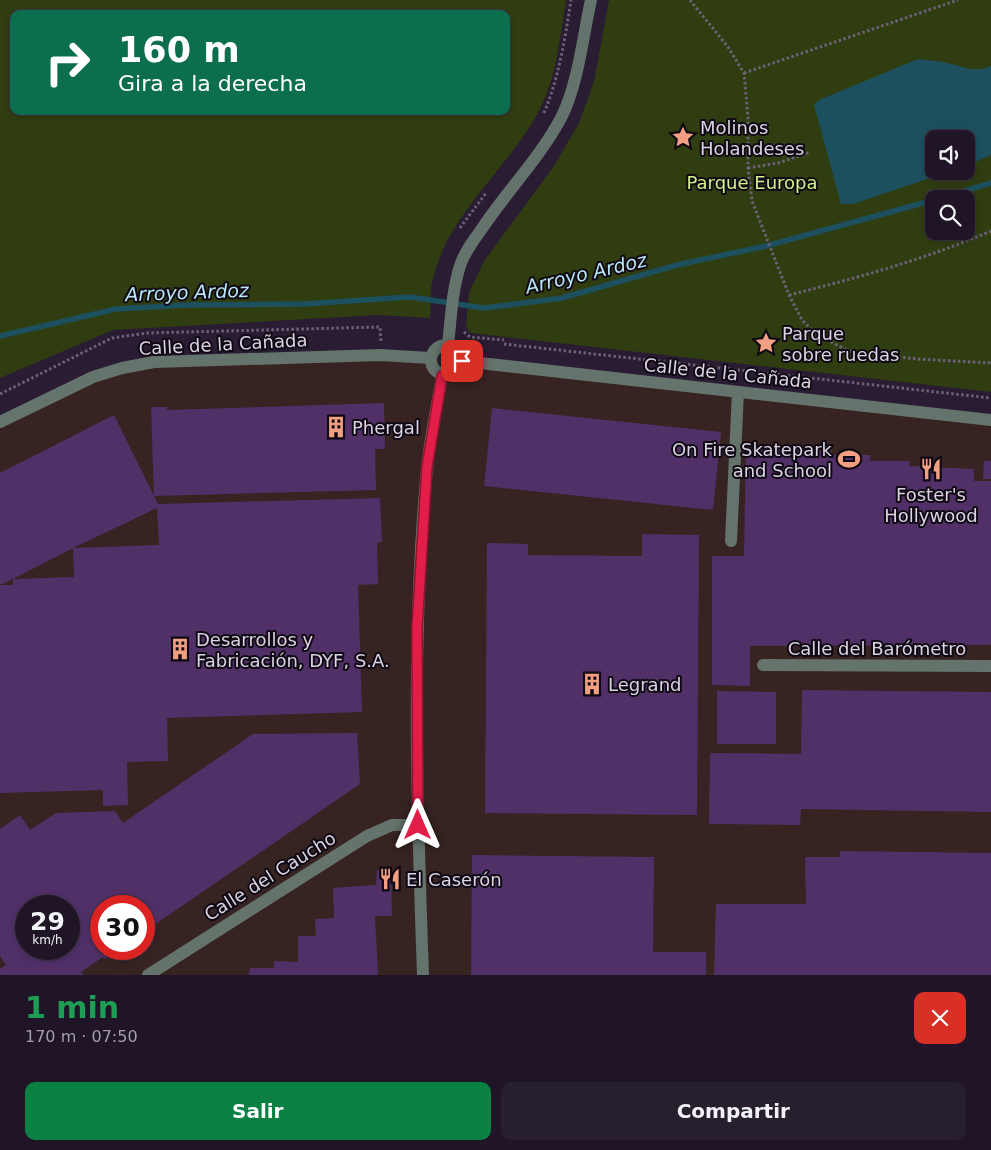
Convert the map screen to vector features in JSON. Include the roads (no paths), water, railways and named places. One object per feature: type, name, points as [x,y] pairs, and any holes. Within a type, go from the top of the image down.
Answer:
[{"type":"street","points":[[448,345],[456,324],[453,295],[460,264],[493,211],[537,156],[561,117],[576,75],[591,0]]},
{"type":"street","points":[[448,345],[458,350],[462,361],[455,373],[442,376],[433,370],[430,358],[436,348],[448,345]]},
{"type":"street","name":"Calle de la Cañada","points":[[0,422],[94,377],[122,368],[154,362],[381,355],[430,358]]},
{"type":"street","name":"Calle de la Cañada","points":[[462,361],[991,420]]},
{"type":"street","points":[[423,975],[418,825],[417,628],[427,467],[442,376]]},
{"type":"street","points":[[731,541],[738,392]]},
{"type":"street","name":"Calle del Barómetro","points":[[763,665],[991,666]]},
{"type":"street","name":"Calle del Caucho","points":[[148,975],[367,836],[392,825],[418,825]]},
{"type":"water","points":[[918,59],[943,62],[973,69],[991,66],[991,155],[975,162],[975,130],[925,130],[925,180],[853,204],[841,204],[814,105],[819,100]]},
{"type":"waterway","name":"Arroyo Ardoz","points":[[968,190],[991,183]]},
{"type":"waterway","name":"Arroyo Ardoz","points":[[0,336],[116,309],[187,305],[303,304],[410,297],[484,308],[562,298],[677,265],[766,246],[925,202]]},
{"type":"place","name":"Molinos Holandeses","points":[[683,137]]},
{"type":"place","name":"Parque sobre ruedas","points":[[766,343]]},
{"type":"place","name":"Phergal","points":[[336,427]]},
{"type":"place","name":"On Fire Skatepark and School","points":[[849,459]]},
{"type":"place","name":"Foster's Hollywood","points":[[931,469]]},
{"type":"place","name":"Desarrollos y Fabricación, DYF, S.A.","points":[[180,649]]},
{"type":"place","name":"Legrand","points":[[592,684]]},
{"type":"place","name":"El Caserón","points":[[390,879]]},
{"type":"park label","name":"Parque Europa","points":[[752,182]]}]
